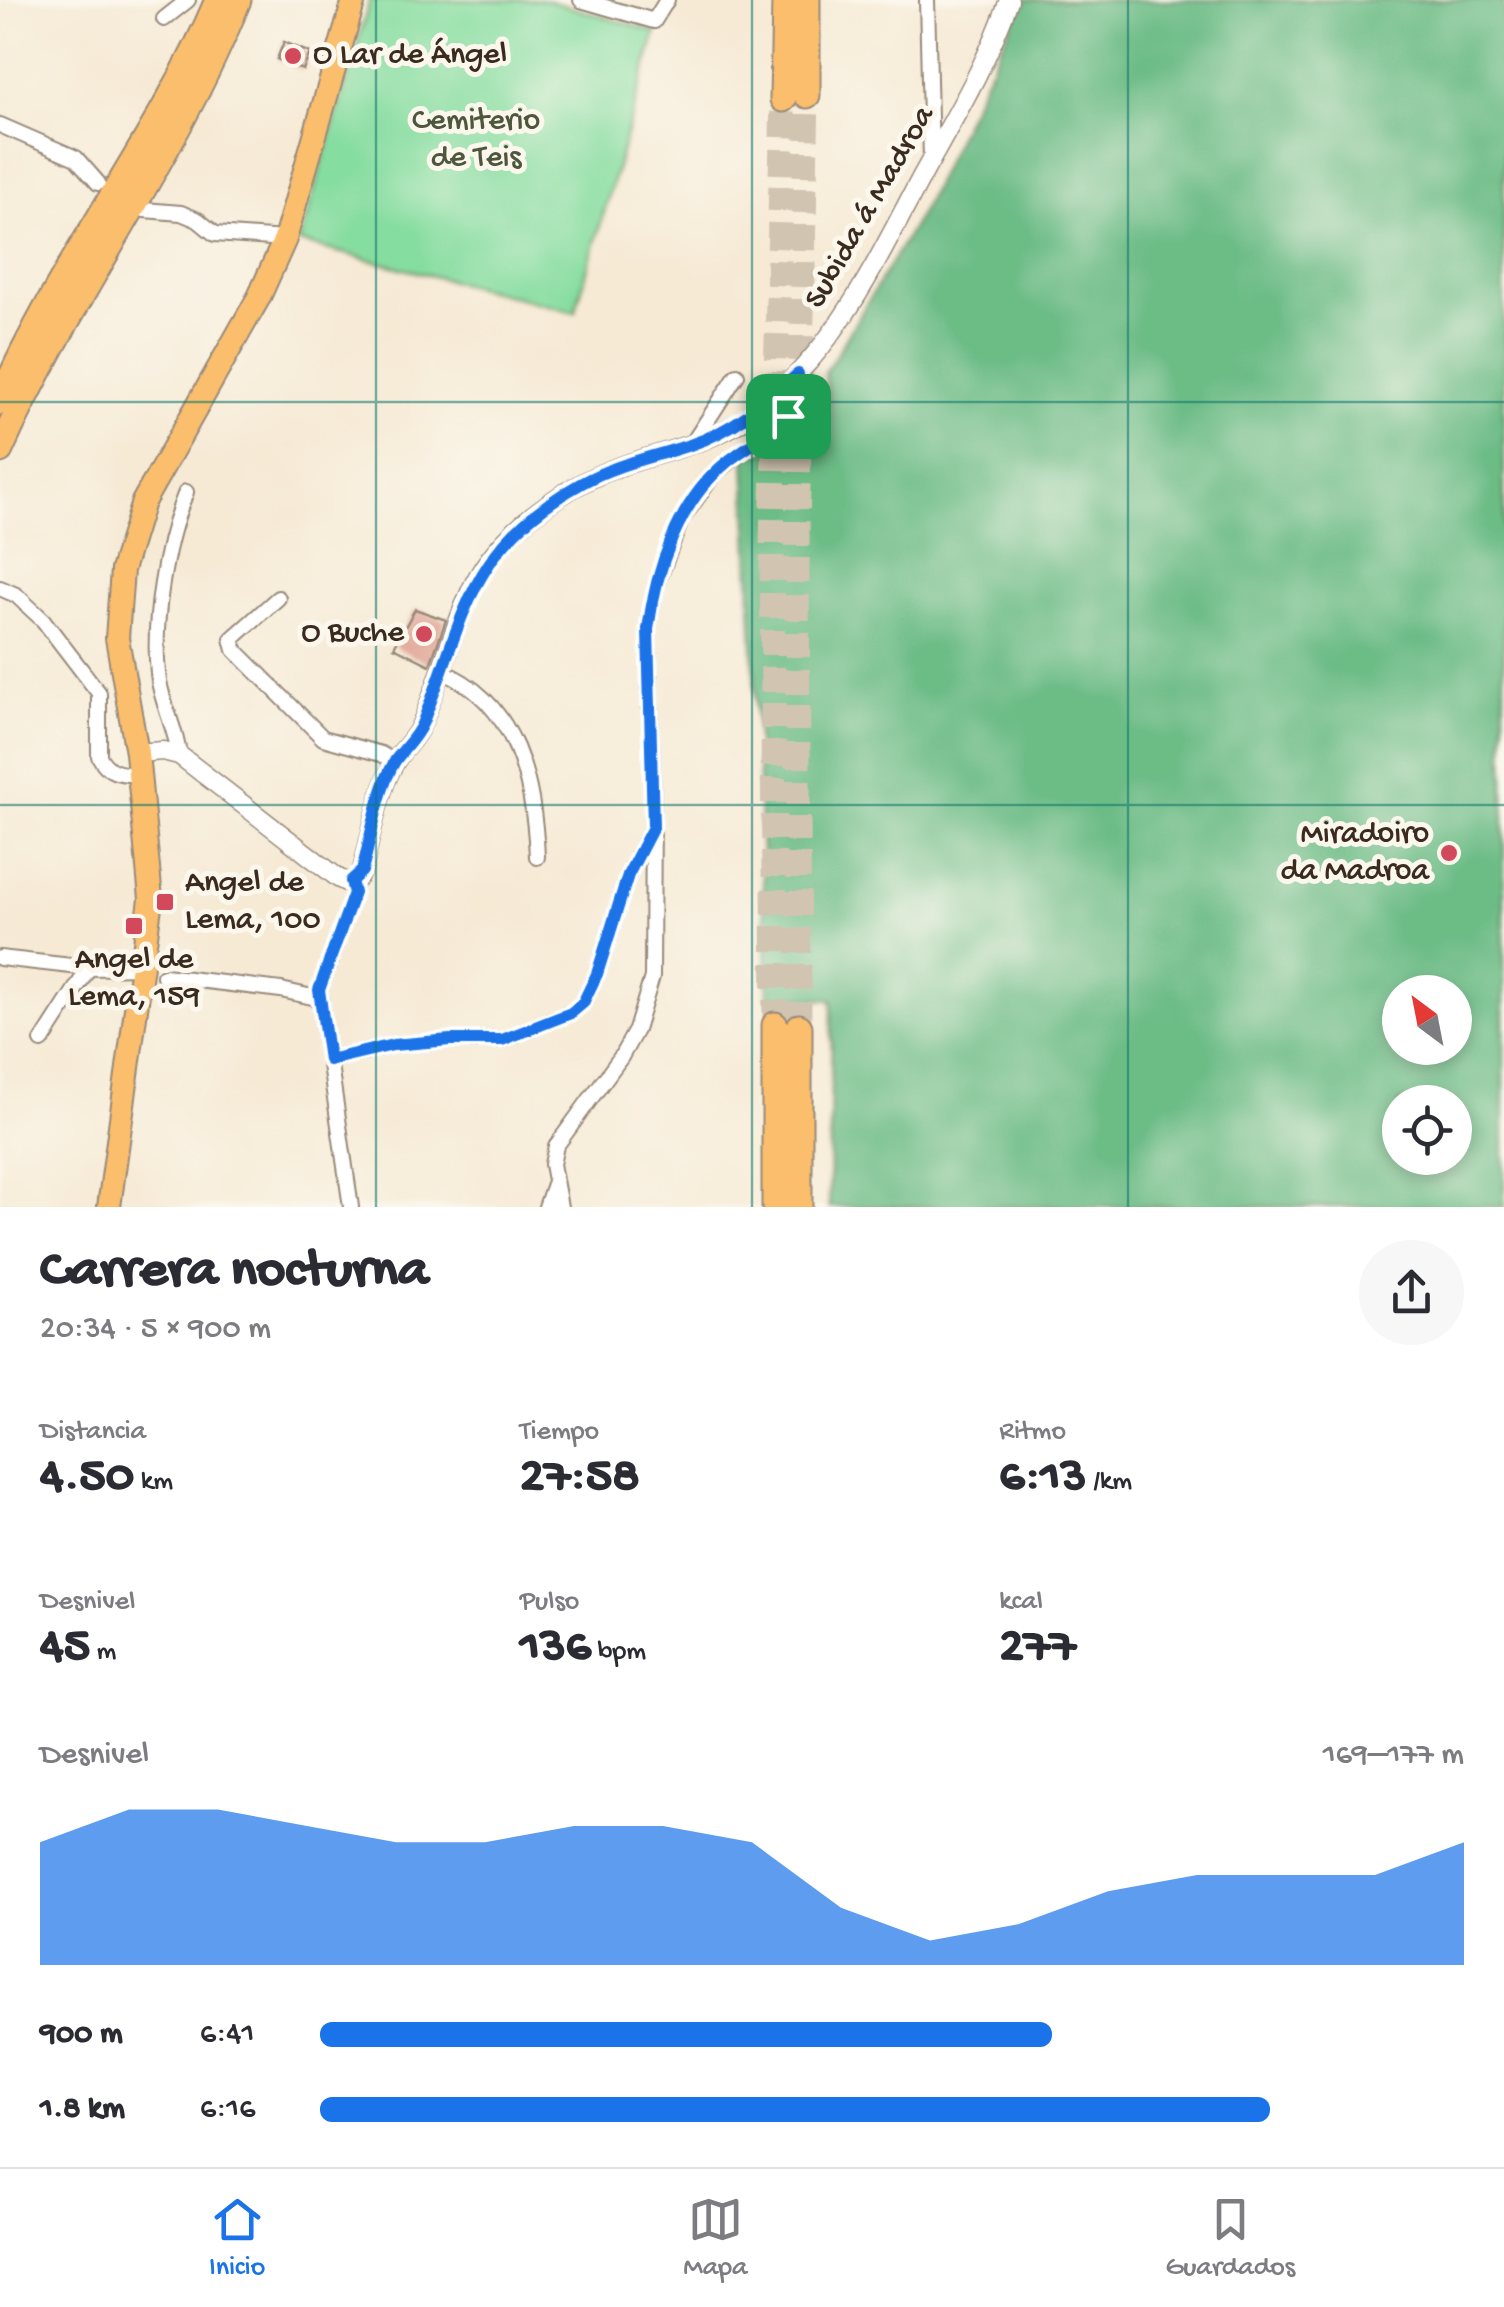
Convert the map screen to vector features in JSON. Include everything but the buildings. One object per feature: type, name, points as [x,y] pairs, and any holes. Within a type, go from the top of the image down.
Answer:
[{"type":"highway","points":[[0,402],[45,312],[186,72],[218,0]]},
{"type":"highway","points":[[0,450],[64,323],[199,90],[238,0]]},
{"type":"highway","points":[[108,1207],[153,972],[151,899],[138,764],[117,638],[122,570],[142,502],[259,297],[286,239],[354,0]]},
{"type":"highway","points":[[785,0],[795,97],[807,0]]},
{"type":"highway","points":[[775,1207],[787,1026],[799,1207]]},
{"type":"street","points":[[164,19],[188,0]]},
{"type":"street","points":[[581,0],[654,20],[666,0]]},
{"type":"street","points":[[927,0],[932,160]]},
{"type":"street","name":"Subida á Madroa","points":[[351,881],[362,871],[395,762],[420,728],[470,591],[483,568],[535,514],[559,496],[601,473],[692,444],[752,414],[798,374],[850,309],[981,72],[1009,0]]},
{"type":"street","points":[[0,126],[76,158],[98,182]]},
{"type":"street","points":[[144,210],[181,213],[215,234],[286,239]]},
{"type":"street","points":[[560,1207],[552,1155],[621,1057],[636,1030],[652,977],[648,629],[651,607],[681,520],[714,474],[788,416],[794,406],[798,374]]},
{"type":"street","points":[[692,444],[737,375]]},
{"type":"street","points":[[179,755],[160,683],[158,640],[170,530],[186,492]]},
{"type":"street","points":[[0,588],[16,595],[42,620],[99,692],[99,756],[104,765],[120,774],[163,751],[179,755],[338,878],[351,881],[354,893],[319,990],[352,1207]]},
{"type":"street","points":[[278,598],[232,639],[235,650],[323,738],[381,754],[395,762]]},
{"type":"street","points":[[441,670],[496,711],[511,731],[530,786],[537,857]]},
{"type":"street","points":[[329,1060],[393,1045],[502,1040],[571,1013],[583,1003],[597,974],[628,875],[653,827]]},
{"type":"street","points":[[0,958],[153,972],[281,990],[320,1000]]},
{"type":"street","points":[[42,1041],[89,968]]},
{"type":"street","points":[[546,1207],[555,1183]]},
{"type":"green space","name":"Cemiterio de Teis","points":[[370,0],[546,0],[656,32],[575,312],[299,242]]},
{"type":"green space","points":[[1023,0],[1504,0],[1504,1207],[829,1207],[832,1000],[768,997],[745,458],[830,423],[825,373],[921,213]]},
{"type":"tunnel","points":[[799,1027],[797,529],[807,95]]},
{"type":"tunnel","points":[[775,1025],[772,542],[783,99]]},
{"type":"place","name":"O Lar de Ángel","points":[[293,56]]},
{"type":"place","name":"O Buche","points":[[424,634]]},
{"type":"place","name":"Miradoiro da Madroa","points":[[1449,853]]},
{"type":"place","name":"Angel de Lema, 100","points":[[165,902]]},
{"type":"place","name":"Angel de Lema, 159","points":[[134,926]]},
{"type":"route","points":[[798,374],[794,406],[788,416],[714,474],[681,520],[668,549],[648,629],[653,827],[628,875],[597,974],[583,1003],[571,1013],[502,1040],[393,1045],[329,1060],[319,990],[354,893],[351,881],[362,871],[387,781],[395,762],[420,728],[470,591],[483,568],[514,533],[559,496],[601,473],[731,428],[798,374]]}]
